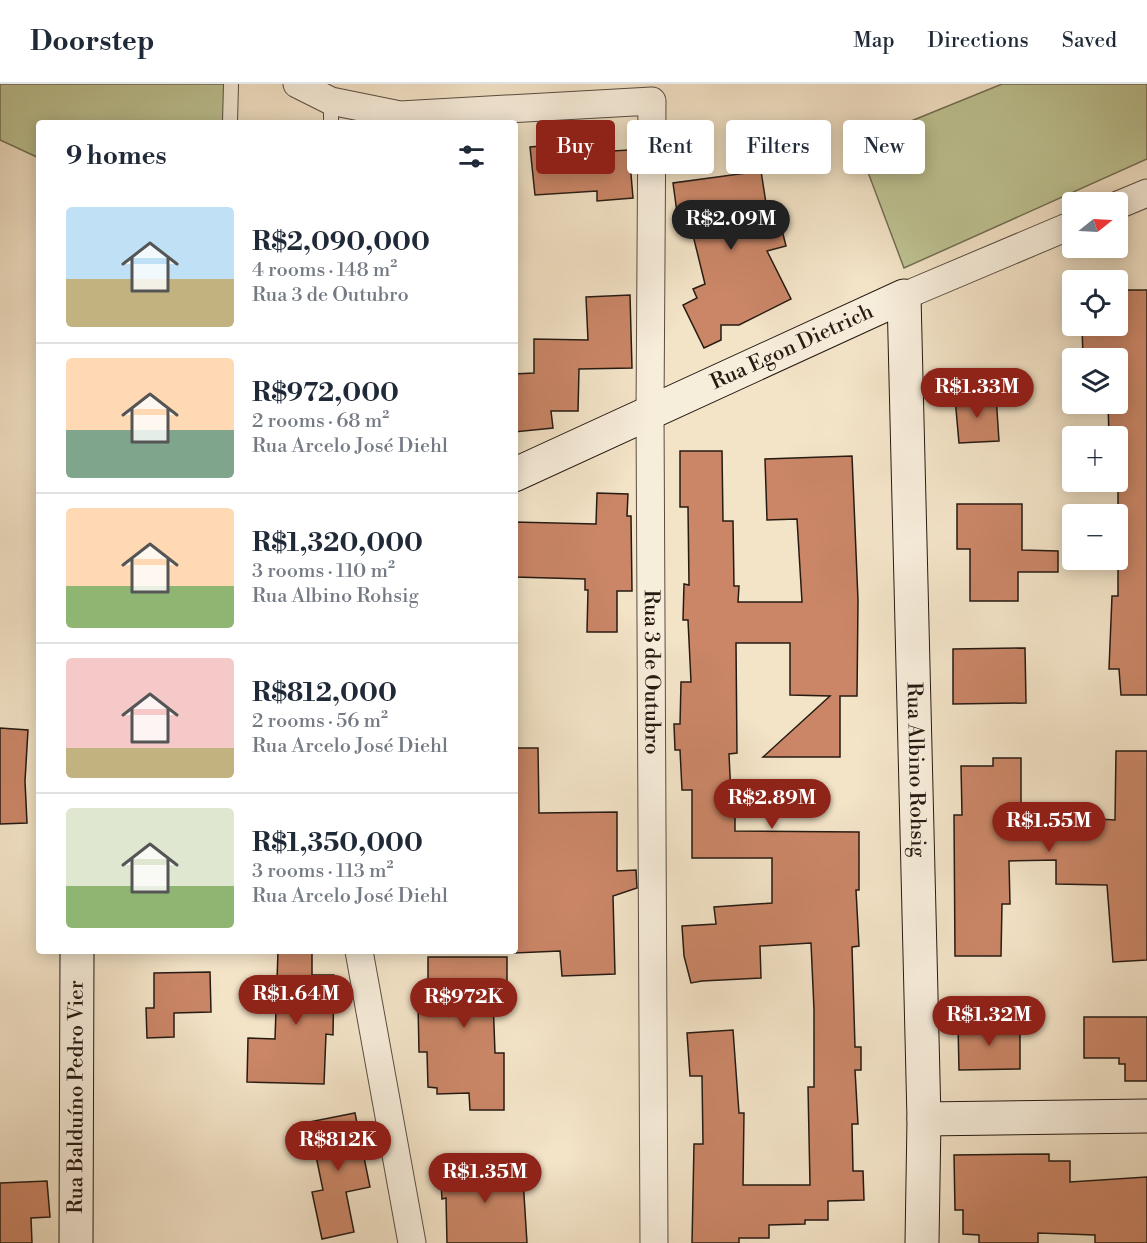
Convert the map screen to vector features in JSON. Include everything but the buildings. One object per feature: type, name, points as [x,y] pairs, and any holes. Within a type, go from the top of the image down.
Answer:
[{"type":"street","points":[[297,84],[331,112]]},
{"type":"street","name":"Rua 3 de Outubro","points":[[331,112],[400,115],[652,101],[650,412],[654,1243]]},
{"type":"street","points":[[1128,202],[1147,193]]},
{"type":"street","name":"Rua Egon Dietrich","points":[[518,473],[904,296],[1062,229]]},
{"type":"street","name":"Rua Albino Rohsig","points":[[904,296],[924,1119],[922,1243]]},
{"type":"street","name":"Rua Balduíno Pedro Vier","points":[[76,1243],[77,954]]},
{"type":"street","points":[[360,954],[412,1243]]},
{"type":"street","points":[[924,1119],[1147,1116]]},
{"type":"lane","points":[[230,120],[231,84]]},
{"type":"green space","points":[[0,84],[226,84],[226,120],[36,120],[36,157],[0,140]]},
{"type":"green space","points":[[1002,84],[1147,84],[1147,159],[1073,192],[1062,192],[1062,197],[904,268],[869,174],[925,174],[925,120],[914,120]]}]
